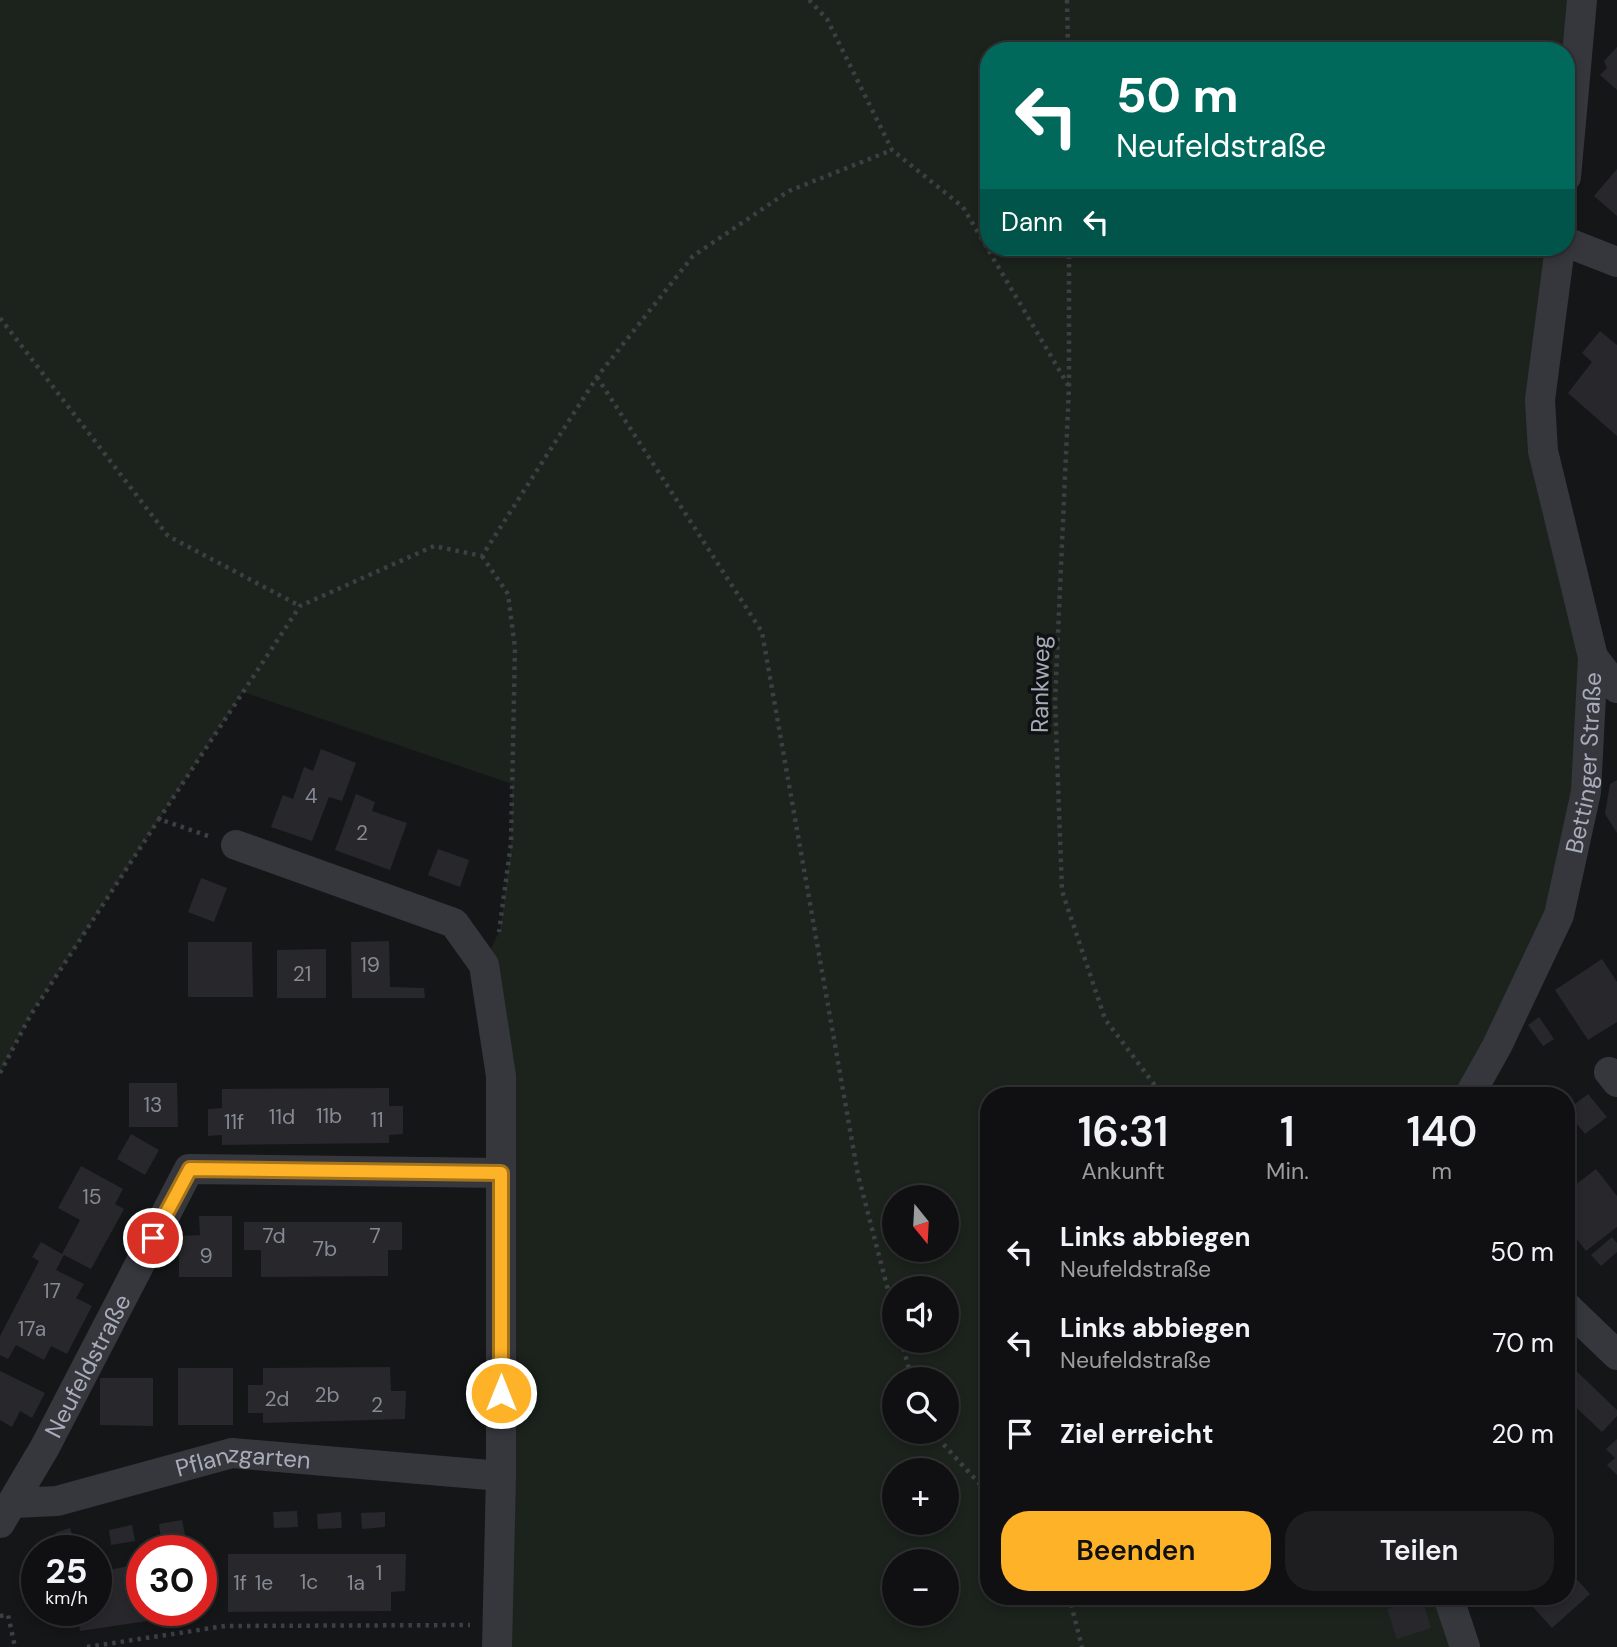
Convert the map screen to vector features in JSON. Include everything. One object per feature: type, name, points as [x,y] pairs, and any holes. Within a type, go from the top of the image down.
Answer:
[{"type":"street","points":[[1575,77],[1582,0]]},
{"type":"street","points":[[1575,246],[1617,262]]},
{"type":"street","name":"Bettinger Straße","points":[[1474,1087],[1497,1046],[1559,915],[1586,792],[1593,657],[1543,451],[1540,400],[1559,256]]},
{"type":"street","points":[[1593,657],[1617,688]]},
{"type":"street","points":[[236,845],[454,923],[484,965],[501,1076],[501,1476],[489,1636]]},
{"type":"street","name":"Neufeldstraße","points":[[6,1513],[190,1169],[501,1173]]},
{"type":"street","points":[[1575,1315],[1617,1355]]},
{"type":"street","name":"Pflanzgarten","points":[[6,1513],[232,1453],[501,1476]]},
{"type":"street","points":[[1451,1605],[1465,1647]]},
{"type":"path","points":[[809,0],[827,19],[892,150],[963,207],[980,236]]},
{"type":"path","points":[[1067,0],[1068,42]]},
{"type":"path","points":[[482,555],[597,377],[693,256],[789,191],[892,150]]},
{"type":"path","points":[[992,256],[1069,386]]},
{"type":"path","name":"Rankweg","points":[[1069,256],[1069,386],[1055,702],[1062,891],[1105,1019],[1156,1087]]},
{"type":"path","points":[[0,318],[168,536],[300,606]]},
{"type":"path","points":[[597,377],[762,632],[858,1175],[884,1276]]},
{"type":"path","points":[[0,1073],[30,1016],[300,606],[434,546],[482,555],[508,594],[515,648],[512,843],[500,929],[484,965]]},
{"type":"path","points":[[159,819],[236,845]]},
{"type":"path","points":[[944,1444],[980,1484]]},
{"type":"path","points":[[1071,1605],[1082,1647]]},
{"type":"path","points":[[0,1616],[8,1615],[15,1647]]},
{"type":"path","points":[[87,1647],[225,1626],[489,1636]]},
{"type":"shaded area","points":[[0,0],[1582,0],[1569,42],[980,42],[980,256],[1559,256],[1540,400],[1593,657],[1559,915],[1473,1087],[980,1087],[980,1605],[1451,1605],[1465,1647],[497,1647],[484,965],[500,929],[511,843],[512,784],[243,692],[30,1016],[0,1073]]},
{"type":"building","points":[[1617,47],[1617,90],[1600,75],[1607,68],[1604,61]]},
{"type":"building","points":[[1617,169],[1617,216],[1594,196]]},
{"type":"building","points":[[1600,331],[1617,345],[1617,436],[1568,393],[1592,362],[1582,353]]},
{"type":"building","points":[[321,749],[356,763],[342,801],[329,797],[312,841],[271,827],[283,795],[293,799],[304,767],[313,771]]},
{"type":"building","points":[[1617,780],[1617,833],[1605,814],[1610,784]]},
{"type":"building","points":[[356,794],[375,802],[372,811],[407,823],[390,870],[335,850]]},
{"type":"building","points":[[438,849],[469,860],[460,887],[428,875]]},
{"type":"building","points":[[201,878],[227,888],[214,922],[188,912]]},
{"type":"building","points":[[389,941],[390,987],[424,988],[425,998],[352,998],[351,942]]},
{"type":"building","points":[[188,942],[252,942],[253,997],[188,997]]},
{"type":"building","points":[[326,949],[326,998],[277,998],[277,950]]},
{"type":"building","points":[[1602,959],[1617,982],[1617,1022],[1588,1040],[1555,990]]},
{"type":"building","points":[[1539,1017],[1554,1039],[1543,1046],[1528,1025]]},
{"type":"building","points":[[129,1083],[177,1083],[178,1127],[129,1127]]},
{"type":"building","points":[[389,1088],[389,1106],[403,1106],[403,1134],[389,1135],[389,1143],[222,1145],[222,1135],[208,1136],[208,1109],[222,1108],[222,1089]]},
{"type":"building","points":[[1588,1094],[1607,1117],[1585,1134],[1575,1122],[1575,1104]]},
{"type":"building","points":[[131,1134],[159,1150],[145,1175],[117,1159]]},
{"type":"building","points":[[81,1166],[123,1189],[115,1204],[124,1209],[91,1269],[64,1255],[56,1270],[84,1284],[76,1298],[92,1306],[67,1354],[51,1346],[44,1360],[16,1345],[8,1359],[0,1355],[0,1336],[39,1261],[32,1257],[41,1242],[62,1254],[80,1220],[58,1208]]},
{"type":"building","points":[[1596,1169],[1617,1196],[1617,1227],[1586,1251],[1575,1237],[1575,1185]]},
{"type":"building","points":[[199,1216],[232,1216],[232,1277],[179,1277],[179,1236],[200,1235]]},
{"type":"building","points":[[244,1222],[402,1222],[402,1250],[388,1250],[388,1276],[261,1277],[261,1250],[244,1250]]},
{"type":"building","points":[[1612,1237],[1617,1243],[1617,1252],[1601,1266],[1591,1255]]},
{"type":"building","points":[[390,1367],[391,1391],[406,1391],[405,1419],[263,1423],[263,1413],[248,1413],[248,1385],[263,1385],[263,1368]]},
{"type":"building","points":[[178,1368],[233,1368],[233,1425],[178,1425]]},
{"type":"building","points":[[1575,1370],[1617,1410],[1617,1416],[1602,1432],[1575,1406]]},
{"type":"building","points":[[0,1371],[45,1393],[32,1418],[20,1411],[12,1427],[0,1420]]},
{"type":"building","points":[[100,1378],[153,1378],[153,1426],[100,1425]]},
{"type":"building","points":[[1617,1439],[1617,1475],[1607,1465],[1615,1458],[1606,1449]]},
{"type":"building","points":[[297,1511],[298,1527],[274,1528],[273,1512]]},
{"type":"building","points":[[341,1512],[342,1528],[318,1529],[317,1514]]},
{"type":"building","points":[[385,1512],[385,1527],[362,1529],[361,1513]]},
{"type":"building","points":[[182,1520],[185,1535],[160,1535],[159,1524]]},
{"type":"building","points":[[132,1525],[134,1535],[126,1535],[126,1542],[112,1545],[109,1530]]},
{"type":"building","points":[[70,1528],[72,1535],[56,1535],[55,1533]]},
{"type":"building","points":[[228,1554],[406,1554],[405,1591],[391,1592],[391,1611],[228,1612]]},
{"type":"building","points":[[126,1566],[126,1624],[80,1631],[79,1626],[112,1626],[112,1570]]},
{"type":"building","points":[[1575,1577],[1590,1594],[1552,1628],[1531,1605],[1575,1605]]},
{"type":"building","points":[[1400,1605],[1424,1605],[1431,1628],[1397,1639],[1387,1609]]},
{"type":"route","points":[[153,1238],[190,1169],[501,1173],[501,1393]]}]
